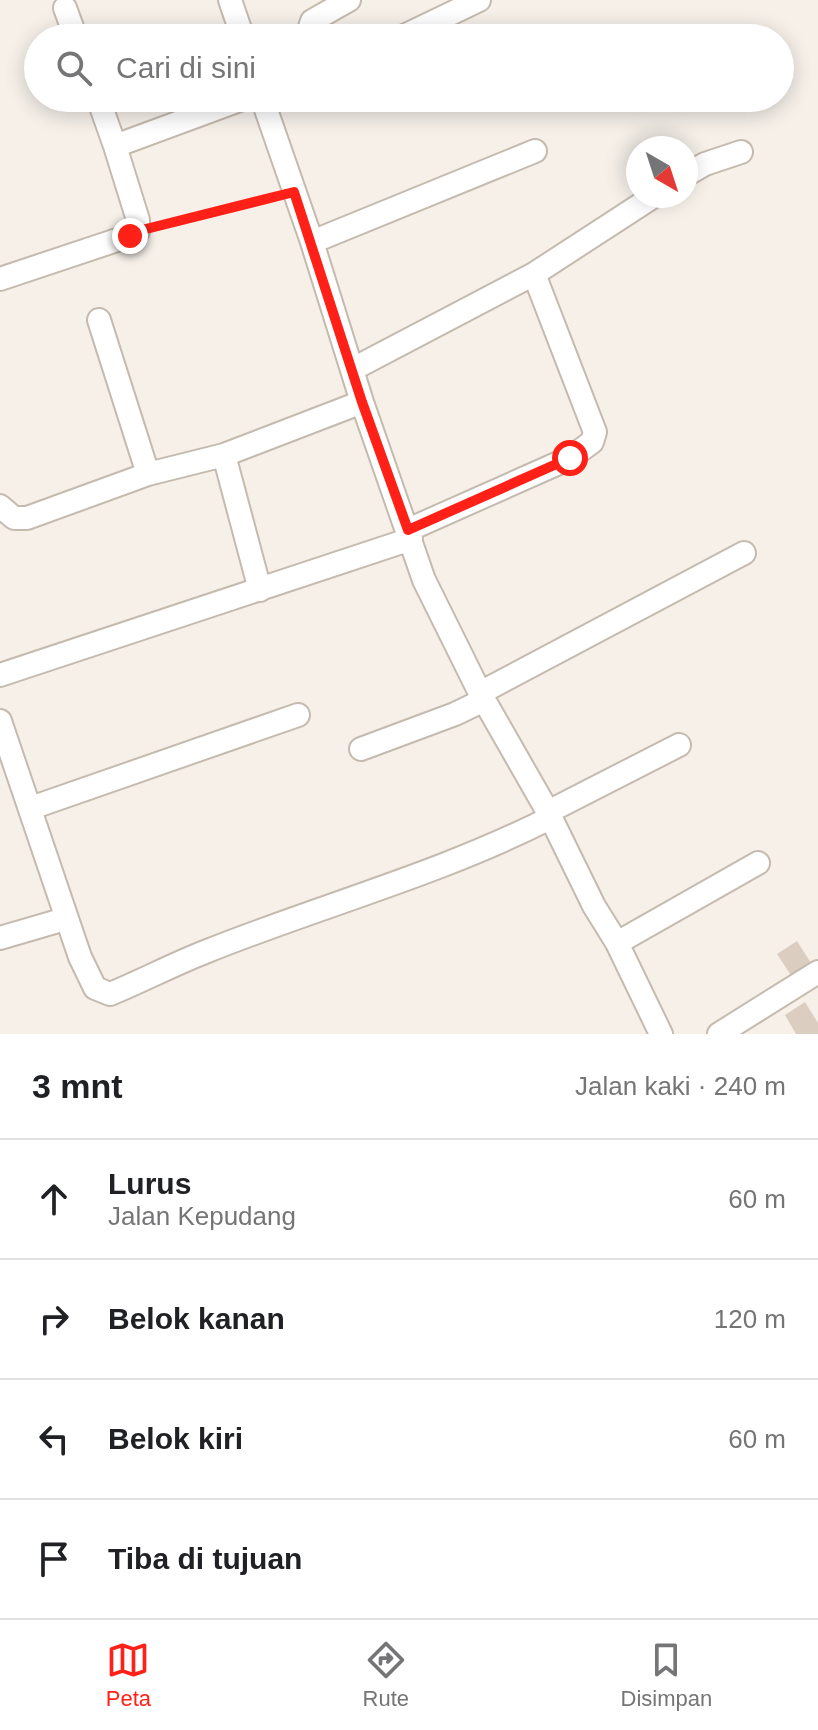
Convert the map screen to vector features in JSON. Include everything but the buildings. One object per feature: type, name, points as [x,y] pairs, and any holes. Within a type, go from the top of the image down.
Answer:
[{"type":"street","points":[[311,24],[349,0]]},
{"type":"street","points":[[429,24],[479,0]]},
{"type":"street","points":[[238,3],[241,24]]},
{"type":"street","points":[[65,8],[71,24]]},
{"type":"street","points":[[0,279],[138,231],[138,220],[103,112]]},
{"type":"street","points":[[115,146],[207,112]]},
{"type":"street","points":[[267,112],[424,580],[482,696],[549,815],[594,906],[617,943],[661,1034]]},
{"type":"street","points":[[312,242],[535,151]]},
{"type":"street","points":[[698,168],[741,152]]},
{"type":"street","points":[[353,369],[534,274],[636,208]]},
{"type":"street","points":[[0,675],[260,590],[409,534],[570,458],[592,442],[595,432],[534,274]]},
{"type":"street","points":[[99,320],[148,474]]},
{"type":"street","points":[[0,506],[14,518],[27,518],[148,474],[224,455],[362,402]]},
{"type":"street","points":[[224,455],[260,590]]},
{"type":"street","points":[[361,749],[455,714],[482,696],[744,553]]},
{"type":"street","points":[[31,808],[298,715]]},
{"type":"street","points":[[0,721],[65,919],[95,988],[110,994],[210,950],[515,837],[549,815],[679,745]]},
{"type":"street","points":[[617,943],[758,863]]},
{"type":"street","points":[[0,938],[65,919]]},
{"type":"street","points":[[719,1034],[818,972]]},
{"type":"path","points":[[138,231],[294,192]]},
{"type":"route","points":[[130,236],[138,231],[294,192],[362,402],[408,530],[570,458]]}]
